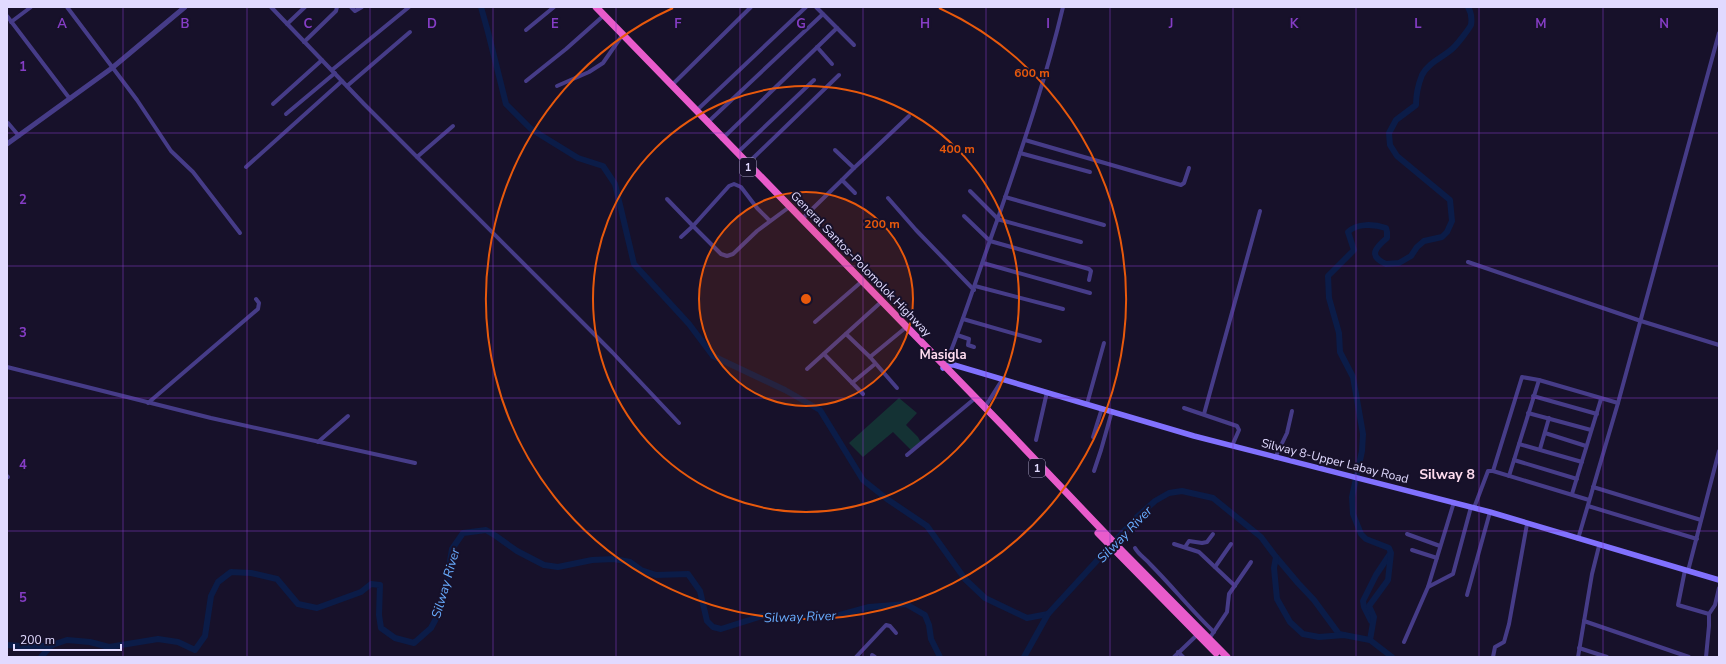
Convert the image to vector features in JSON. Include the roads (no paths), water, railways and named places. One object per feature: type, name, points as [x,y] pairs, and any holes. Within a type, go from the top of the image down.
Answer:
[{"type":"highway","name":"1","points":[[592,7],[671,86]]},
{"type":"highway","name":"1","points":[[596,7],[904,329],[944,367],[973,400],[1103,534],[1197,635],[1220,657]]},
{"type":"highway","name":"General Santos-Polomolok Highway","points":[[736,154],[748,163],[984,407],[1103,534]]},
{"type":"highway","name":"1","points":[[1120,552],[1227,657]]},
{"type":"main road","name":"Silway 8-Upper Labay Road","points":[[944,367],[954,365],[1275,458],[1454,502],[1599,546],[1719,580]]},
{"type":"street","points":[[11,22],[31,7]]},
{"type":"street","points":[[67,7],[137,100],[172,151],[193,172],[240,233]]},
{"type":"street","points":[[7,144],[112,68],[185,7]]},
{"type":"street","points":[[271,7],[417,157],[612,352],[679,423]]},
{"type":"street","points":[[288,24],[305,7]]},
{"type":"street","points":[[304,42],[336,11],[337,7]]},
{"type":"street","points":[[350,7],[355,11],[362,7]]},
{"type":"street","points":[[286,114],[409,7]]},
{"type":"street","points":[[526,30],[554,7]]},
{"type":"street","points":[[671,86],[751,7]]},
{"type":"street","points":[[695,112],[806,7]]},
{"type":"street","points":[[816,7],[854,45]]},
{"type":"street","points":[[944,367],[983,264],[997,218],[1025,140],[1063,7]]},
{"type":"street","points":[[707,123],[823,14]]},
{"type":"street","points":[[7,16],[70,99]]},
{"type":"street","points":[[526,81],[566,49],[602,17]]},
{"type":"street","points":[[722,139],[837,28]]},
{"type":"street","points":[[347,86],[410,32]]},
{"type":"street","points":[[1578,539],[1641,321],[1719,33]]},
{"type":"street","points":[[557,86],[589,72],[603,63],[621,37]]},
{"type":"street","points":[[817,47],[832,64]]},
{"type":"street","points":[[273,104],[322,60]]},
{"type":"street","points":[[748,163],[839,75]]},
{"type":"street","points":[[736,154],[814,80]]},
{"type":"street","points":[[246,168],[342,81]]},
{"type":"street","points":[[802,219],[909,116]]},
{"type":"street","points":[[8,124],[19,136]]},
{"type":"street","points":[[417,157],[453,126]]},
{"type":"street","points":[[1025,140],[1181,185],[1184,183],[1189,168]]},
{"type":"street","points":[[836,150],[854,168]]},
{"type":"street","points":[[1020,153],[1090,172]]},
{"type":"street","points":[[842,180],[855,193]]},
{"type":"street","points":[[681,237],[729,186],[734,184],[741,187],[757,208],[770,221]]},
{"type":"street","points":[[970,191],[997,218],[1081,242]]},
{"type":"street","points":[[1005,197],[1104,225]]},
{"type":"street","points":[[667,198],[720,254],[727,256],[734,254],[770,221],[788,208]]},
{"type":"street","points":[[888,198],[916,230],[974,288],[1063,309]]},
{"type":"street","points":[[1204,414],[1260,211]]},
{"type":"street","points":[[964,216],[990,241],[1089,269],[1091,270],[1089,280]]},
{"type":"street","points":[[1468,262],[1641,321],[1719,344]]},
{"type":"street","points":[[983,264],[1090,293]]},
{"type":"street","points":[[815,322],[860,283]]},
{"type":"street","points":[[148,403],[258,309],[259,303],[256,299]]},
{"type":"street","points":[[807,369],[880,303]]},
{"type":"street","points":[[963,319],[1040,341]]},
{"type":"street","points":[[870,357],[904,329]]},
{"type":"street","points":[[846,334],[870,357],[897,388]]},
{"type":"street","points":[[957,335],[969,339],[968,345],[974,347]]},
{"type":"street","points":[[1087,404],[1104,343]]},
{"type":"street","points":[[824,354],[863,394]]},
{"type":"street","points":[[852,383],[875,364]]},
{"type":"street","points":[[7,367],[148,403],[415,464]]},
{"type":"street","points":[[1493,471],[1522,378],[1525,376],[1618,403]]},
{"type":"street","points":[[984,407],[1002,380]]},
{"type":"street","points":[[1509,476],[1539,380]]},
{"type":"street","points":[[1036,440],[1047,392]]},
{"type":"street","points":[[1533,396],[1596,414]]},
{"type":"street","points":[[1572,494],[1601,399]]},
{"type":"street","points":[[907,455],[973,400]]},
{"type":"street","points":[[1093,437],[1102,408]]},
{"type":"street","points":[[1184,408],[1237,426],[1239,430],[1232,446]]},
{"type":"street","points":[[1094,471],[1112,411]]},
{"type":"street","points":[[1275,458],[1287,434],[1292,411]]},
{"type":"street","points":[[1528,413],[1591,430]]},
{"type":"street","points":[[318,442],[348,416]]},
{"type":"street","points":[[1540,449],[1549,418]]},
{"type":"street","points":[[1545,433],[1586,446]]},
{"type":"street","points":[[1519,444],[1582,462]]},
{"type":"street","points":[[1709,614],[1678,605],[1686,571],[1697,539],[1719,451]]},
{"type":"street","points":[[1514,460],[1577,479]]},
{"type":"street","points":[[1428,587],[1453,574],[1473,508],[1486,472],[1493,471],[1589,500]]},
{"type":"street","points":[[1593,487],[1701,520]]},
{"type":"street","points":[[1404,642],[1428,587],[1454,502]]},
{"type":"street","points":[[1588,506],[1697,539]]},
{"type":"street","points":[[1468,594],[1490,512]]},
{"type":"street","points":[[1493,657],[1495,647],[1504,642],[1509,624],[1527,524]]},
{"type":"street","points":[[1185,547],[1189,541],[1202,543],[1207,542],[1213,534]]},
{"type":"street","points":[[1407,534],[1440,546]]},
{"type":"street","points":[[1174,544],[1199,552],[1235,586]]},
{"type":"street","points":[[1215,567],[1231,544]]},
{"type":"street","points":[[1578,657],[1599,546]]},
{"type":"street","points":[[1135,548],[1186,605],[1214,632]]},
{"type":"street","points":[[1412,550],[1437,558]]},
{"type":"street","points":[[1209,639],[1227,612],[1228,598],[1251,562]]},
{"type":"street","points":[[1706,657],[1709,614],[1715,605],[1719,588]]},
{"type":"street","points":[[1584,621],[1689,657]]},
{"type":"street","points":[[856,657],[884,626],[890,626],[896,633]]},
{"type":"street","points":[[1174,657],[1197,635]]},
{"type":"street","points":[[1579,648],[1607,657]]},
{"type":"street","points":[[1178,652],[1183,657]]},
{"type":"waterway","points":[[481,7],[506,104],[531,129],[578,158],[603,166],[615,184],[634,264],[689,324],[713,356],[785,390],[820,410],[863,480],[887,499],[927,526],[965,579],[985,598],[1027,618],[1048,614]]},
{"type":"waterway","points":[[1370,640],[1374,617],[1369,606],[1388,580],[1391,553],[1389,548],[1366,539],[1361,534],[1353,514],[1352,497],[1362,451],[1363,434],[1353,377],[1340,352],[1339,333],[1329,298],[1328,276],[1354,250],[1348,232],[1356,227],[1371,225],[1386,228],[1387,238],[1379,245],[1375,252],[1377,258],[1386,264],[1399,263],[1411,256],[1417,247],[1424,241],[1442,237],[1447,232],[1452,221],[1450,200],[1397,156],[1390,145],[1389,133],[1396,120],[1416,105],[1418,86],[1422,75],[1428,67],[1454,47],[1470,27],[1471,18],[1468,7]]},
{"type":"waterway","name":"Silway River","points":[[1024,657],[1048,614],[1137,517],[1155,501],[1169,493],[1182,491],[1213,498],[1261,537],[1276,557],[1274,568],[1277,599],[1290,622],[1303,634],[1319,637],[1344,635],[1370,640],[1392,657]]},
{"type":"waterway","name":"Silway River","points":[[41,657],[52,645],[67,640],[90,642],[109,647],[158,639],[178,642],[195,650],[205,636],[211,596],[218,582],[231,572],[251,573],[277,579],[298,604],[317,608],[361,592],[371,584],[380,585],[379,615],[381,628],[395,638],[414,643],[431,628],[439,613],[445,591],[452,549],[463,533],[486,530],[517,551],[544,565],[558,567],[592,560],[614,559],[630,562],[641,570],[656,575],[688,574],[700,591],[707,621],[713,627],[721,629],[765,615],[781,617],[836,616],[869,607],[906,604],[925,615],[929,625],[931,639],[940,657]]},
{"type":"waterway","points":[[1371,621],[1364,607],[1363,601],[1376,575],[1390,554]]},
{"type":"waterway","points":[[1276,557],[1314,600],[1339,634],[1344,635]]},
{"type":"waterway","points":[[7,645],[34,647],[52,645]]},
{"type":"district","name":"Masigla","points":[[943,354]]},
{"type":"district","name":"Silway 8","points":[[1447,474]]}]
